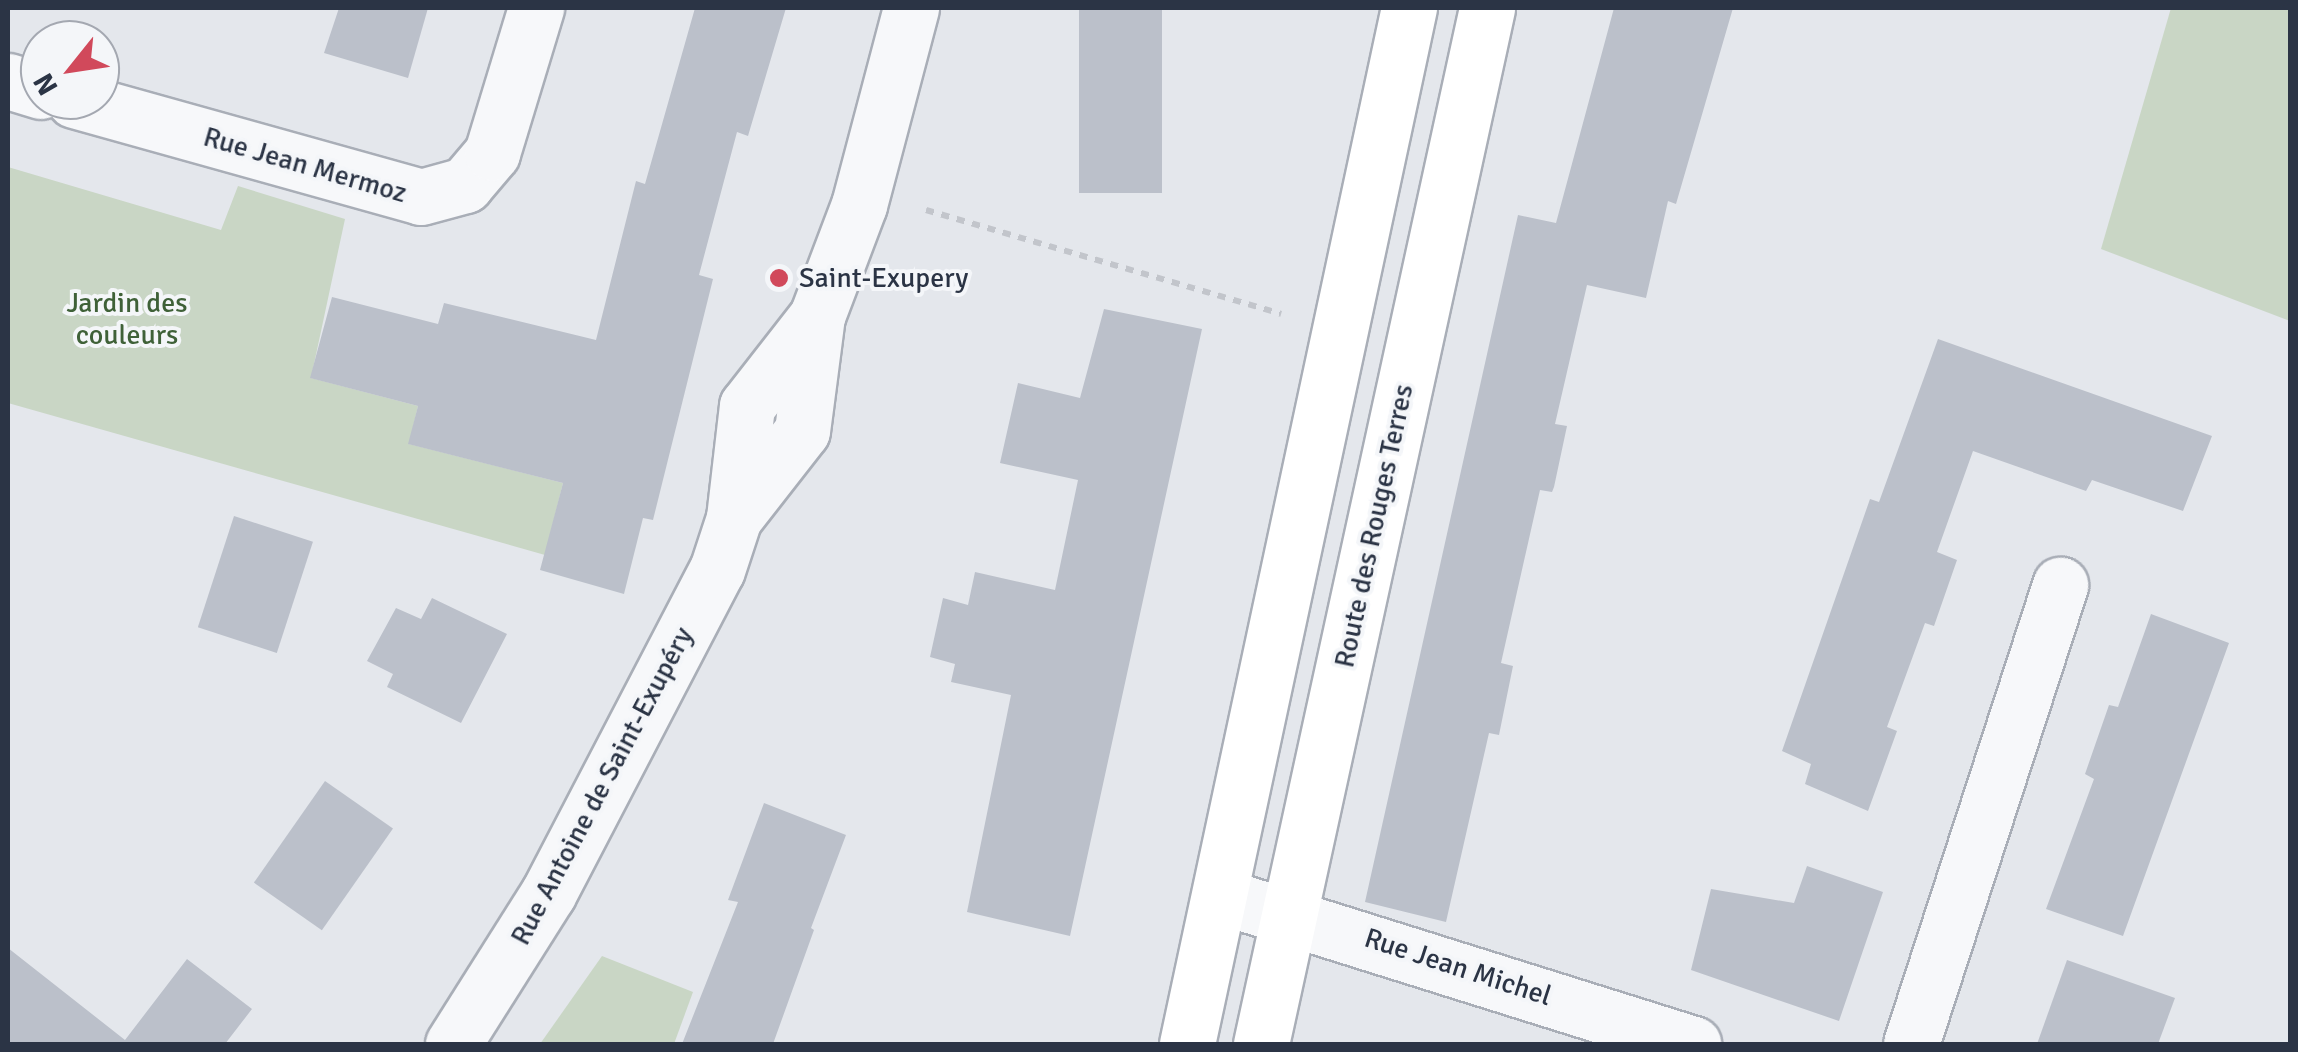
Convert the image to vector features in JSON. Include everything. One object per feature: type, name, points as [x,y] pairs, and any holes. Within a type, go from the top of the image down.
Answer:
[{"type":"main road","points":[[1187,1044],[1409,8]]},
{"type":"main road","name":"Route des Rouges Terres","points":[[1261,1044],[1487,8]]},
{"type":"street","name":"Rue Jean Mermoz","points":[[120,113],[421,197],[465,185],[492,154],[536,8]]},
{"type":"street","name":"Rue Antoine de Saint-Exupéry","points":[[453,1044],[548,894],[717,570],[734,518],[802,431],[817,316],[859,205],[912,8]]},
{"type":"street","points":[[1911,1044],[2060,585]]},
{"type":"street","name":"Rue Jean Michel","points":[[1221,896],[1693,1044]]},
{"type":"path","points":[[928,197],[925,212],[1340,331]]},
{"type":"green space","points":[[2171,8],[2290,8],[2290,321],[2101,249]]},
{"type":"green space","name":"Jardin des couleurs","points":[[8,167],[221,230],[238,186],[345,219],[311,378],[418,406],[409,444],[563,483],[545,555],[8,403]]},
{"type":"green space","points":[[602,956],[693,992],[674,1044],[540,1044]]},
{"type":"building","points":[[339,8],[428,8],[408,78],[324,53]]},
{"type":"building","points":[[695,8],[786,8],[748,136],[737,132],[699,275],[713,279],[653,520],[643,518],[624,594],[540,570],[563,483],[408,444],[418,406],[310,378],[332,297],[438,324],[444,303],[596,340],[636,181],[645,184]]},
{"type":"building","points":[[1079,8],[1162,8],[1162,193],[1079,193]]},
{"type":"building","points":[[1614,8],[1733,8],[1676,204],[1668,201],[1646,298],[1587,285],[1555,424],[1567,426],[1554,487],[1552,492],[1540,490],[1501,663],[1513,666],[1499,735],[1489,733],[1446,922],[1365,902],[1518,215],[1556,223]]},
{"type":"building","points":[[1104,309],[1202,329],[1070,936],[967,912],[1011,695],[951,682],[955,664],[930,657],[943,598],[968,605],[975,572],[1055,590],[1078,480],[1000,463],[1018,383],[1080,398]]},
{"type":"building","points":[[1938,339],[2212,436],[2183,511],[2092,480],[2086,491],[1973,451],[1937,552],[1957,560],[1934,626],[1925,623],[1887,727],[1897,731],[1868,811],[1805,784],[1811,764],[1782,751],[1870,499],[1879,502]]},
{"type":"building","points":[[234,516],[313,542],[277,653],[198,627]]},
{"type":"building","points":[[432,598],[507,634],[461,723],[387,687],[393,674],[367,661],[396,608],[421,619]]},
{"type":"building","points":[[2151,614],[2229,643],[2123,936],[2046,909],[2094,779],[2085,774],[2109,705],[2118,707]]},
{"type":"building","points":[[325,781],[393,829],[322,930],[254,883]]},
{"type":"building","points":[[764,803],[846,835],[811,928],[814,930],[773,1044],[682,1044],[738,902],[728,900]]},
{"type":"building","points":[[1807,866],[1883,892],[1839,1021],[1691,970],[1711,889],[1794,903]]},
{"type":"building","points":[[8,948],[125,1040],[187,959],[252,1009],[225,1044],[8,1044]]},
{"type":"building","points":[[2067,960],[2175,998],[2158,1044],[2037,1044]]},
{"type":"place","name":"Saint-Exupery","points":[[779,278]]}]
